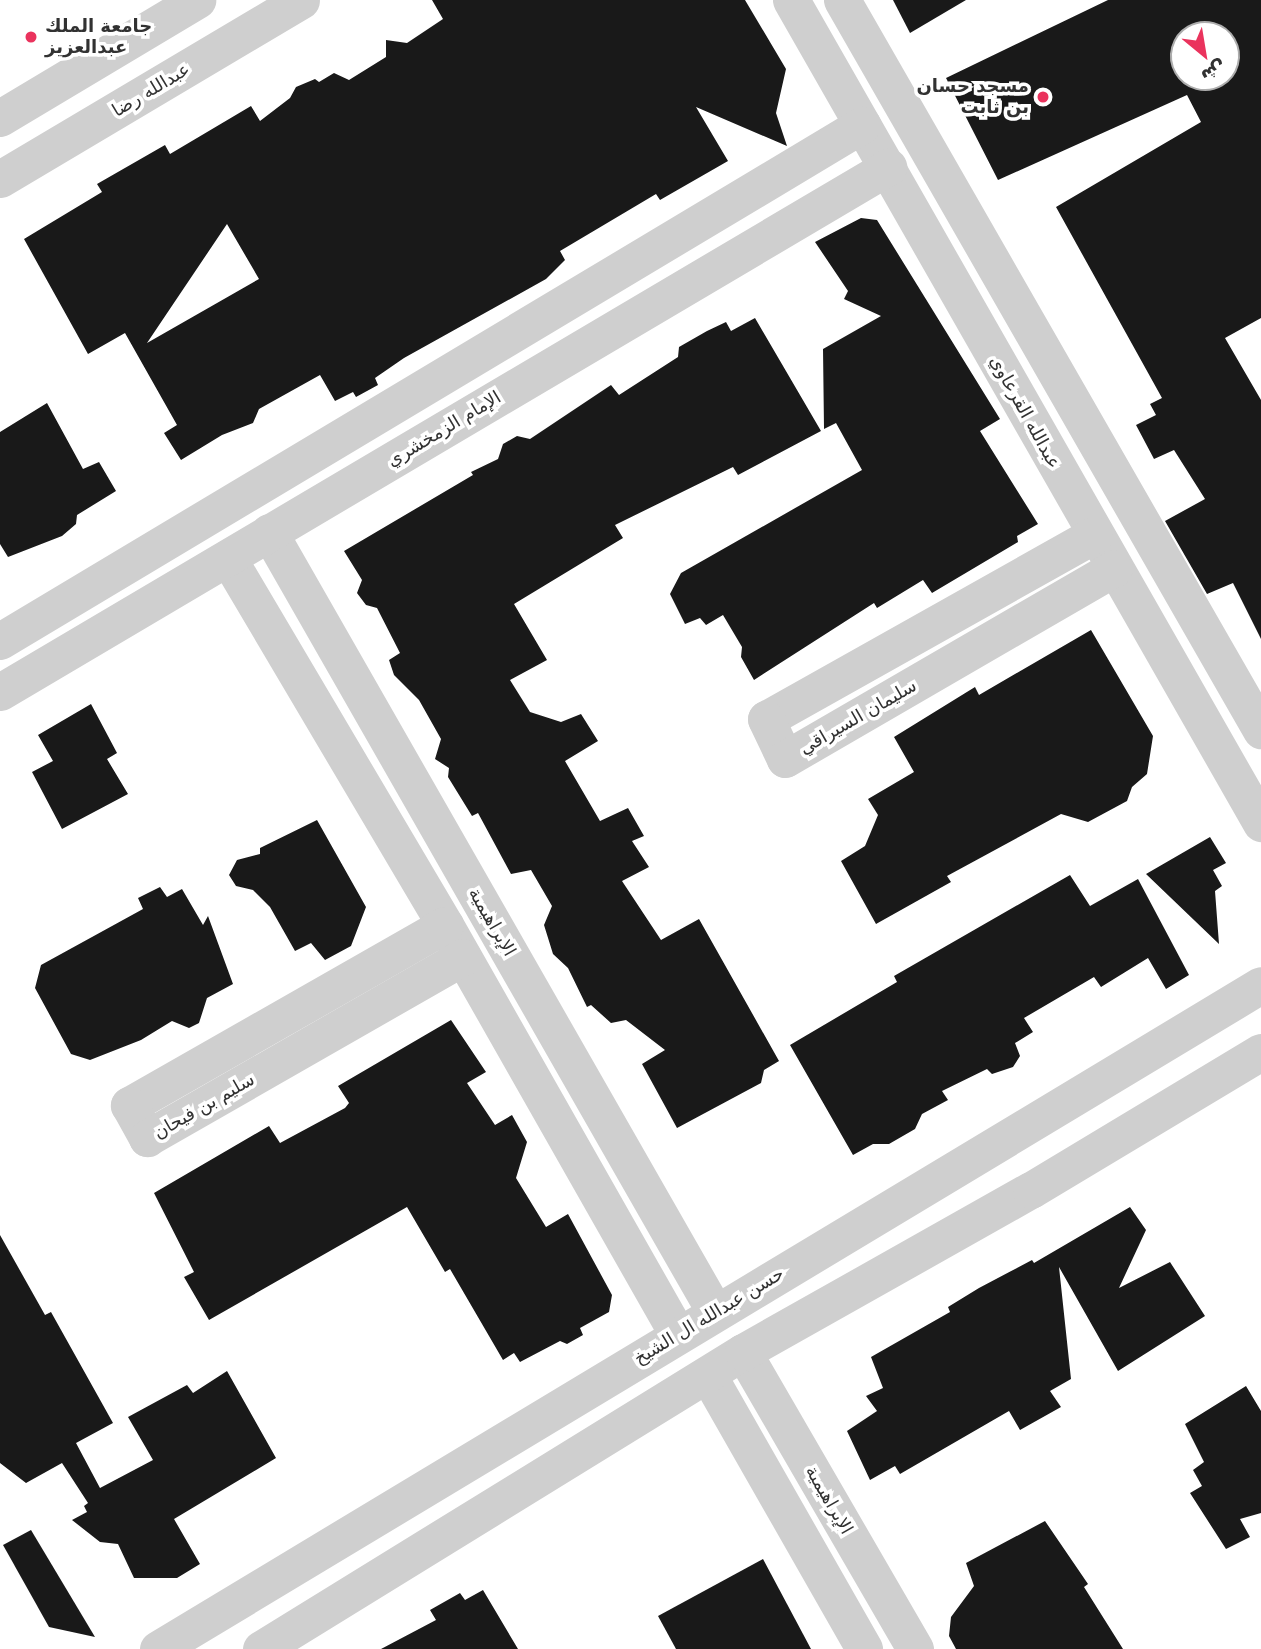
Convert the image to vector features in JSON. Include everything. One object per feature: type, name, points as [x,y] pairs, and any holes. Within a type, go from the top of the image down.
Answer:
[{"type":"street","points":[[0,118],[197,0]]},
{"type":"street","name":"عبدالله رضا","points":[[0,179],[301,0]]},
{"type":"street","name":"عبدالله القرعاوي","points":[[791,0],[888,167],[1094,535],[1261,823]]},
{"type":"street","points":[[842,0],[1261,730]]},
{"type":"street","points":[[0,641],[862,125]]},
{"type":"street","name":"الإمام الزمخشري","points":[[0,692],[888,167]]},
{"type":"street","name":"الإبراهيمية","points":[[269,533],[715,1312]]},
{"type":"street","name":"سليمان السيراقي","points":[[1094,535],[766,719],[785,759],[1114,568]]},
{"type":"street","points":[[228,558],[445,925],[677,1334]]},
{"type":"street","name":"سليم بن فيحان","points":[[445,925],[129,1105],[147,1138],[463,957]]},
{"type":"street","name":"حسن عبدالله ال الشيخ","points":[[158,1649],[677,1334],[1261,985]]},
{"type":"street","points":[[261,1649],[743,1352],[1031,1190],[1261,1052]]},
{"type":"street","points":[[996,1145],[1031,1190]]},
{"type":"street","name":"الإبراهيمية","points":[[743,1352],[915,1649]]},
{"type":"street","points":[[708,1375],[864,1649]]},
{"type":"building","points":[[432,0],[745,0],[786,69],[776,113],[787,146],[696,107],[728,161],[660,200],[656,194],[560,251],[565,260],[546,279],[404,358],[375,378],[378,385],[356,397],[353,392],[335,401],[320,375],[259,409],[253,423],[222,435],[181,460],[164,433],[177,425],[125,333],[88,354],[24,239],[102,192],[97,184],[165,145],[170,154],[251,106],[260,121],[290,98],[296,87],[315,79],[319,82],[334,73],[349,80],[386,57],[386,40],[407,43],[443,19]],"holes":[[[227,224],[259,279],[147,343]]]},
{"type":"building","points":[[893,0],[966,0],[910,33]]},
{"type":"building","points":[[1108,0],[1261,0],[1261,318],[1225,338],[1261,400],[1261,639],[1233,583],[1207,594],[1165,521],[1205,499],[1174,450],[1154,459],[1136,425],[1156,415],[1150,404],[1162,398],[1056,207],[1201,122],[1187,95],[998,180],[946,78]]},
{"type":"building","points":[[861,218],[877,220],[1000,419],[980,431],[1038,524],[1017,536],[1018,542],[932,593],[923,580],[877,608],[874,603],[754,680],[741,657],[742,647],[723,615],[706,625],[700,618],[685,624],[670,594],[681,573],[862,470],[836,423],[824,429],[823,349],[881,316],[844,299],[848,291],[815,242]]},
{"type":"building","points":[[755,318],[821,431],[738,475],[733,467],[615,525],[623,538],[514,604],[547,660],[510,680],[530,712],[561,722],[581,714],[598,741],[565,761],[600,821],[628,808],[644,836],[632,841],[649,867],[622,881],[661,940],[699,919],[779,1061],[764,1070],[761,1083],[677,1128],[642,1064],[665,1050],[626,1020],[611,1023],[591,1005],[587,1007],[568,968],[553,954],[544,925],[552,906],[531,870],[511,874],[478,813],[472,816],[448,777],[449,768],[435,759],[441,739],[419,700],[394,675],[389,660],[400,653],[377,608],[366,605],[357,593],[362,580],[344,551],[473,475],[471,472],[498,459],[503,444],[517,436],[530,439],[611,385],[619,395],[678,357],[679,347],[707,331],[726,322],[731,331]]},
{"type":"building","points":[[47,403],[83,469],[99,462],[116,491],[77,515],[76,524],[62,536],[8,557],[0,544],[0,432]]},
{"type":"building","points":[[1091,630],[1153,736],[1147,774],[1132,787],[1127,801],[1088,822],[1061,814],[947,876],[951,882],[876,924],[841,861],[865,846],[878,815],[868,799],[914,772],[894,737],[975,687],[979,695]]},
{"type":"building","points":[[91,704],[117,753],[107,759],[128,794],[62,829],[32,772],[53,761],[38,735]]},
{"type":"building","points":[[317,820],[366,907],[351,946],[325,960],[311,943],[295,951],[270,907],[253,890],[236,886],[229,875],[237,860],[260,854],[260,848]]},
{"type":"building","points":[[1210,837],[1226,863],[1213,870],[1222,886],[1215,891],[1219,944],[1146,874]]},
{"type":"building","points":[[1070,875],[1090,906],[1138,879],[1189,975],[1166,989],[1148,958],[1101,987],[1094,977],[1024,1018],[1033,1032],[1015,1043],[1020,1056],[1013,1067],[992,1074],[987,1069],[942,1091],[948,1100],[922,1114],[915,1129],[889,1144],[873,1144],[853,1155],[790,1045],[897,982],[894,976]]},
{"type":"building","points":[[160,887],[167,897],[182,889],[203,925],[208,916],[233,984],[207,998],[199,1023],[189,1028],[172,1021],[141,1040],[90,1060],[71,1054],[35,988],[41,965],[143,909],[138,898]]},
{"type":"building","points":[[451,1020],[486,1072],[467,1083],[495,1125],[512,1115],[527,1142],[516,1178],[546,1227],[568,1214],[612,1295],[609,1312],[580,1328],[583,1335],[567,1344],[560,1341],[520,1362],[514,1353],[503,1360],[450,1269],[445,1272],[407,1207],[209,1320],[184,1277],[194,1272],[154,1193],[269,1126],[280,1143],[345,1108],[349,1103],[338,1086]]},
{"type":"building","points":[[1130,1207],[1146,1230],[1119,1288],[1170,1262],[1205,1316],[1118,1371],[1059,1267],[1071,1379],[1050,1391],[1061,1407],[1020,1430],[1009,1411],[900,1474],[895,1466],[870,1480],[847,1431],[877,1411],[866,1396],[883,1388],[871,1357],[950,1312],[948,1307],[979,1288],[1032,1260],[1034,1263]]},
{"type":"building","points":[[0,1235],[45,1315],[51,1312],[113,1423],[76,1443],[100,1488],[153,1460],[128,1417],[187,1385],[193,1393],[227,1371],[276,1458],[174,1519],[200,1564],[177,1578],[134,1578],[118,1544],[100,1542],[72,1520],[87,1512],[84,1506],[88,1503],[62,1463],[26,1483],[0,1463]]},
{"type":"building","points":[[1246,1386],[1261,1411],[1261,1513],[1240,1519],[1250,1537],[1226,1549],[1190,1493],[1202,1486],[1193,1470],[1204,1462],[1185,1424]]},
{"type":"building","points":[[1045,1521],[1088,1584],[1084,1587],[1123,1649],[956,1649],[949,1636],[951,1617],[974,1586],[966,1563]]},
{"type":"building","points":[[31,1530],[95,1637],[49,1627],[3,1545]]},
{"type":"building","points":[[763,1559],[811,1649],[676,1649],[658,1616]]},
{"type":"building","points":[[483,1590],[518,1649],[381,1649],[436,1620],[430,1610],[460,1593],[465,1600]]},
{"type":"place","name":"جامعة الملك عبدالعزيز","points":[[31,37]]},
{"type":"place","name":"مسجد حسان بن ثابت","points":[[1043,97]]}]
